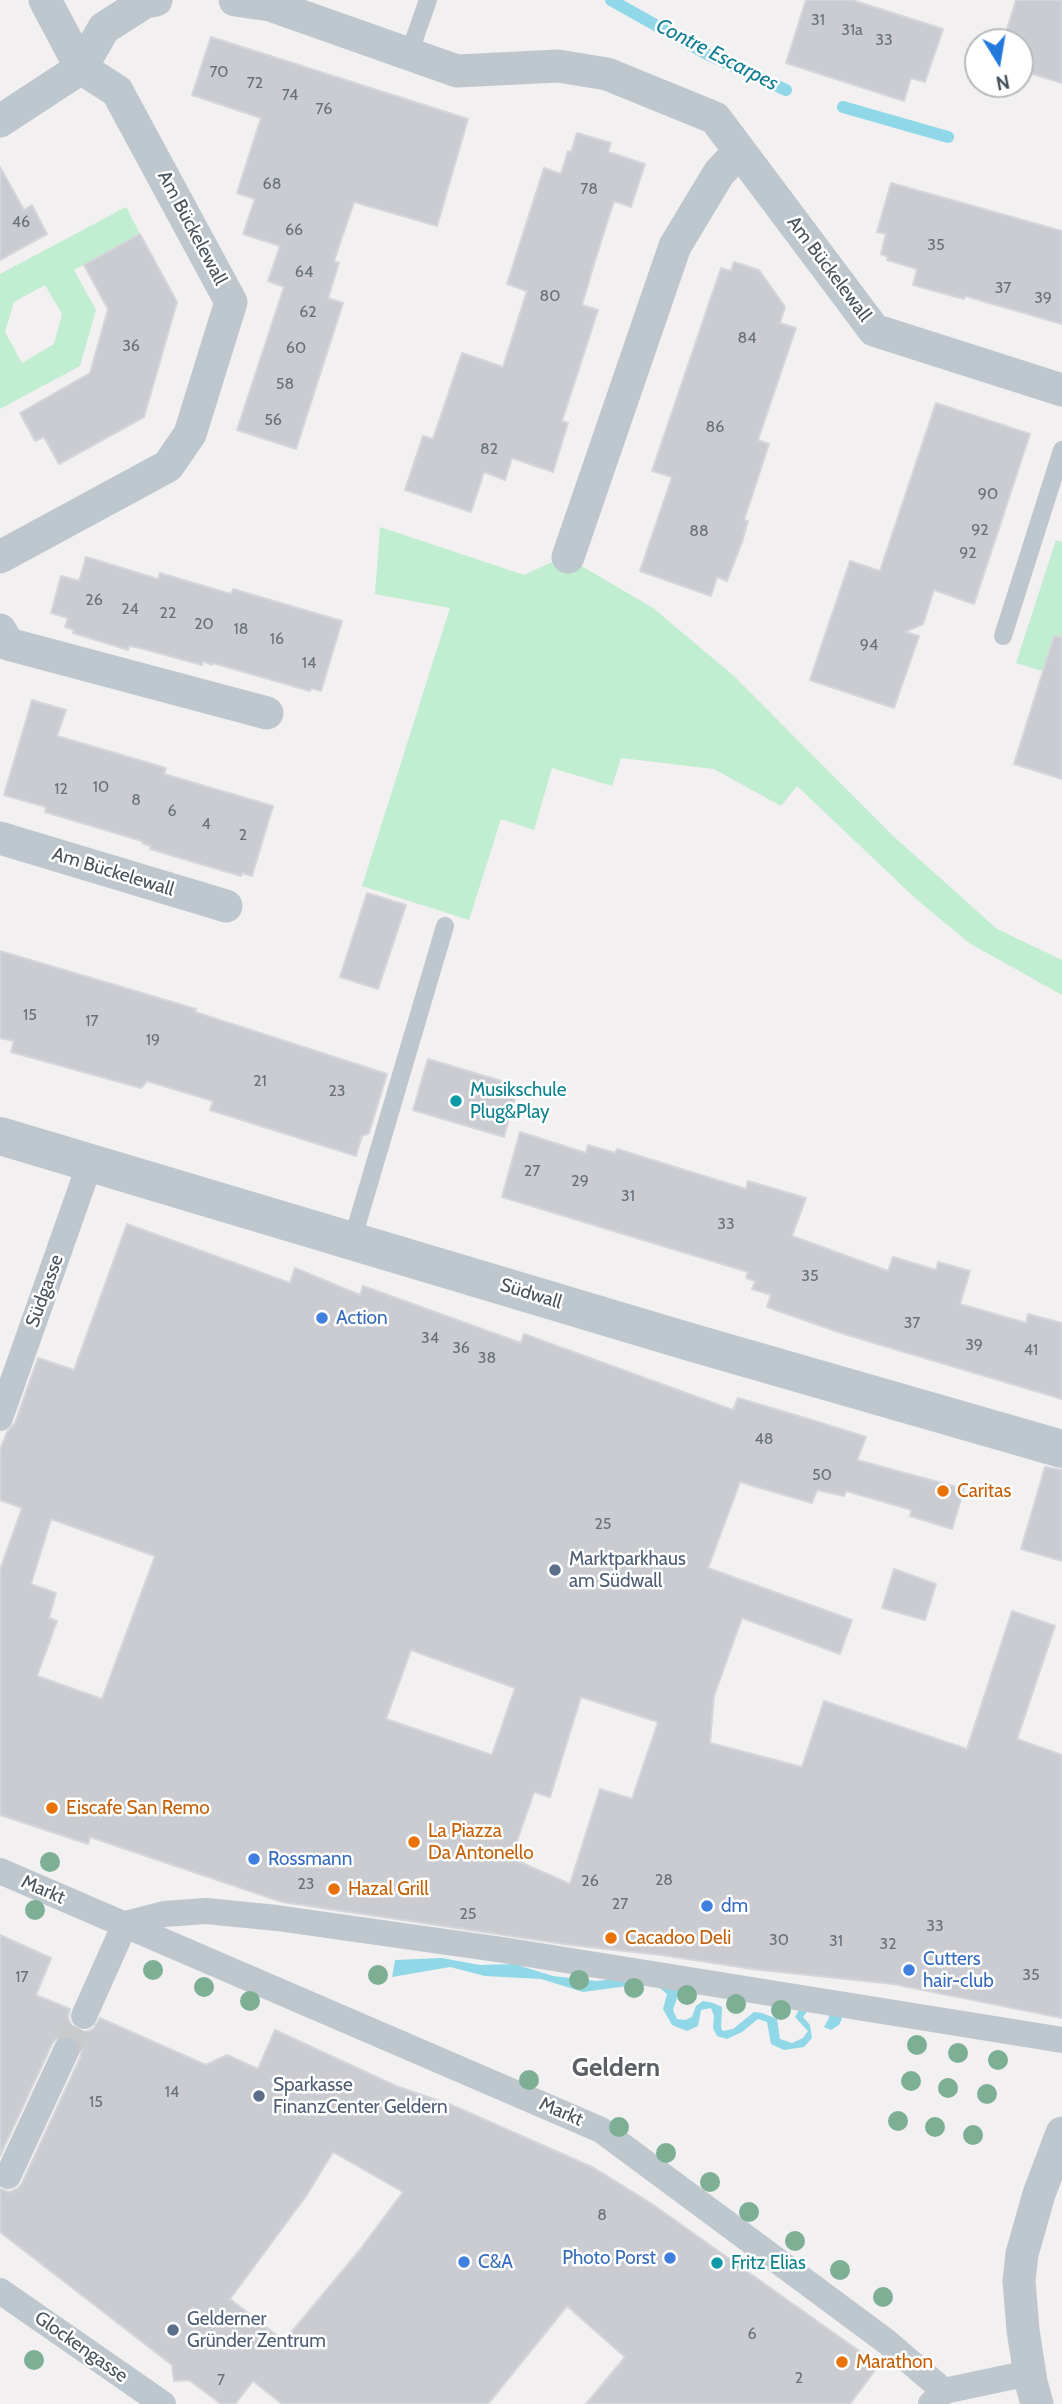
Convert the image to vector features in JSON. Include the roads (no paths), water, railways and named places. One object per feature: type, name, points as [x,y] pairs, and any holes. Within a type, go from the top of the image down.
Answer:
[{"type":"street","points":[[45,0],[81,68]]},
{"type":"street","points":[[0,121],[81,68],[104,28],[145,2],[156,0]]},
{"type":"street","name":"Am Bückelewall","points":[[235,0],[272,3],[457,71],[558,66],[607,75],[715,118],[874,330],[1062,390]]},
{"type":"street","name":"Am Bückelewall","points":[[0,557],[168,466],[190,434],[231,302],[117,91],[81,68]]},
{"type":"street","points":[[568,557],[675,246],[719,173],[740,151]]},
{"type":"street","points":[[0,630],[8,644],[267,713]]},
{"type":"street","name":"Am Bückelewall","points":[[0,838],[226,906]]},
{"type":"street","name":"Südwall","points":[[0,1136],[690,1342],[1062,1449]]},
{"type":"street","name":"Südgasse","points":[[0,1418],[90,1163]]},
{"type":"street","name":"Markt","points":[[0,1871],[601,2130],[887,2342],[937,2397]]},
{"type":"street","points":[[84,2016],[125,1924],[164,1914],[206,1912],[277,1918],[516,1952],[1062,2040]]},
{"type":"street","points":[[8,2176],[66,2051]]},
{"type":"street","points":[[937,2397],[1033,2388],[1019,2281],[1022,2254],[1039,2194],[1062,2133]]},
{"type":"street","name":"Glockengasse","points":[[0,2291],[163,2404]]},
{"type":"lane","points":[[409,54],[428,0]]},
{"type":"lane","points":[[1003,636],[1062,450]]},
{"type":"lane","points":[[352,1241],[445,926]]},
{"type":"water","points":[[442,1958],[480,1965],[514,1964],[553,1976],[596,1981],[635,1977],[680,1989],[673,2010],[677,2019],[692,2017],[696,2006],[703,2001],[722,2007],[723,2031],[733,2029],[754,2012],[762,2013],[777,2019],[780,2039],[792,2043],[803,2038],[808,2031],[795,2017],[800,2008],[834,2005],[842,2018],[839,2025],[831,2030],[824,2027],[829,2018],[829,2009],[809,2009],[803,2017],[810,2025],[812,2038],[804,2047],[784,2050],[771,2044],[767,2022],[758,2019],[742,2032],[727,2039],[717,2036],[713,2028],[714,2016],[711,2008],[701,2010],[698,2026],[687,2031],[672,2025],[663,2009],[667,1994],[656,1985],[583,1992],[541,1979],[485,1976],[450,1967],[392,1977],[395,1960]]},
{"type":"waterway","name":"Contre Escarpes","points":[[611,0],[707,54],[786,90]]},
{"type":"waterway","name":"Contre Escarpes","points":[[843,107],[948,137]]},
{"type":"tunnel","points":[[66,2051],[84,2016]]},
{"type":"place","name":"Musikschule Plug&Play","points":[[456,1101]]},
{"type":"place","name":"Action","points":[[322,1318]]},
{"type":"place","name":"Caritas","points":[[943,1491]]},
{"type":"place","name":"Marktparkhaus am Südwall","points":[[555,1570]]},
{"type":"place","name":"Eiscafe San Remo","points":[[52,1808]]},
{"type":"place","name":"La Piazza Da Antonello","points":[[414,1842]]},
{"type":"place","name":"Rossmann","points":[[254,1859]]},
{"type":"place","name":"Hazal Grill","points":[[334,1889]]},
{"type":"place","name":"dm","points":[[707,1906]]},
{"type":"place","name":"Cacadoo Deli","points":[[611,1938]]},
{"type":"place","name":"Cutters hair-club","points":[[909,1970]]},
{"type":"place","name":"Sparkasse FinanzCenter Geldern","points":[[259,2096]]},
{"type":"place","name":"Photo Porst","points":[[670,2258]]},
{"type":"place","name":"C&A","points":[[464,2262]]},
{"type":"place","name":"Fritz Elias","points":[[717,2263]]},
{"type":"place","name":"Gelderner Gründer Zentrum","points":[[173,2330]]},
{"type":"place","name":"Marathon","points":[[842,2362]]},
{"type":"district","name":"Geldern","points":[[616,2068]]}]
